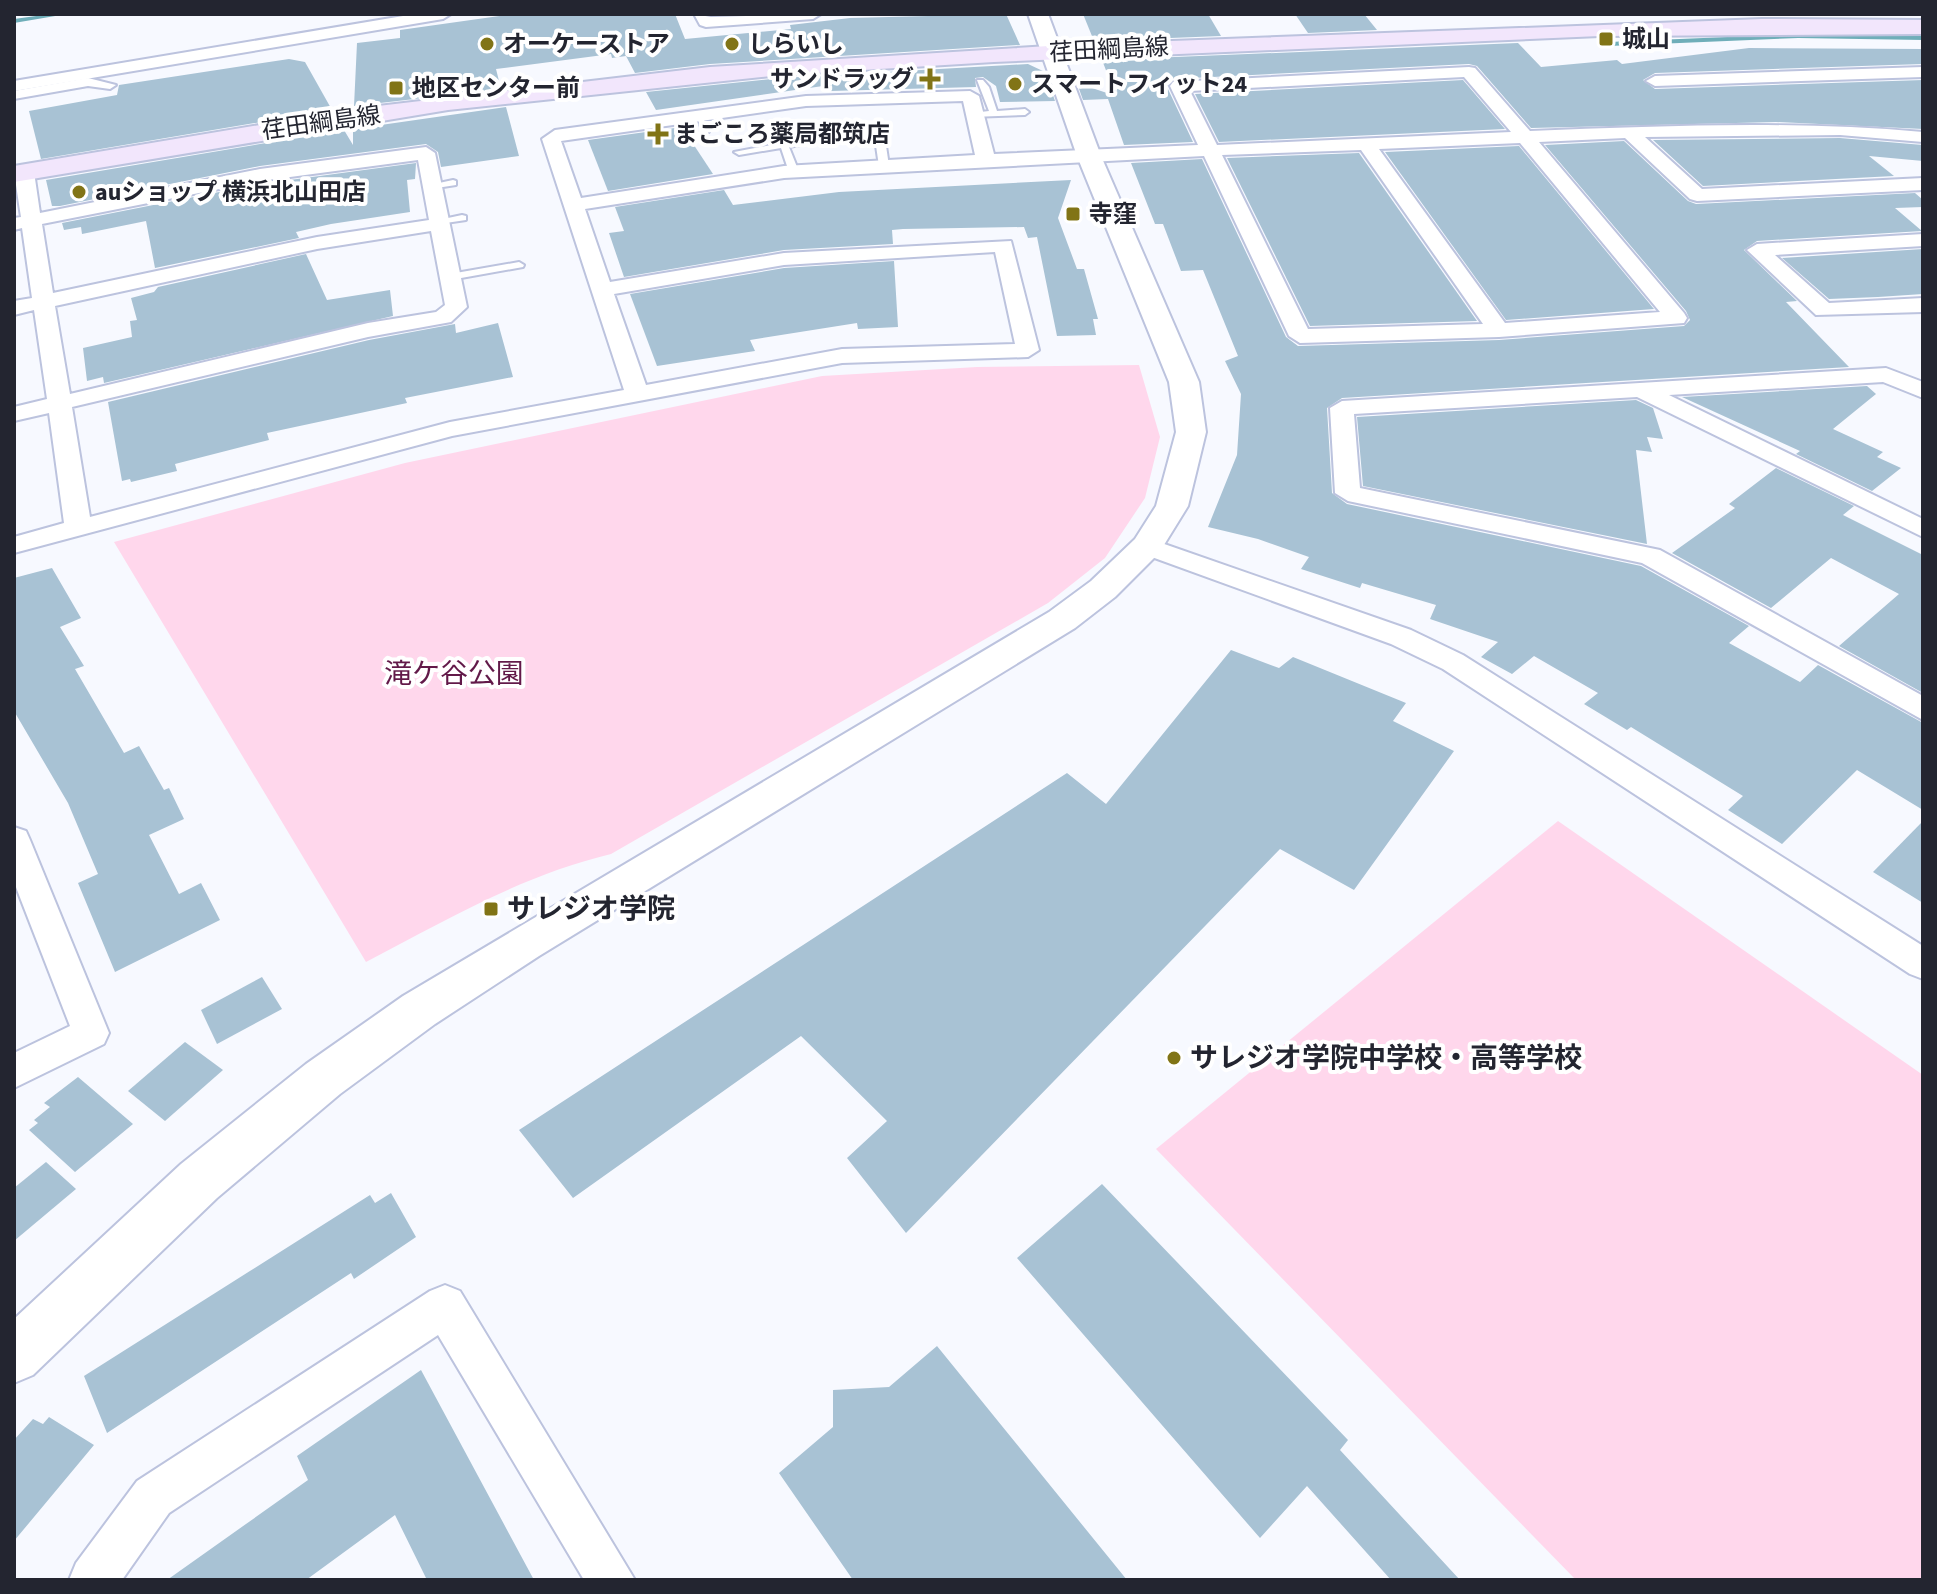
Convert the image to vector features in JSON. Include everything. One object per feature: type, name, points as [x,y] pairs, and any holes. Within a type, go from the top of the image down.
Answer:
[{"type":"main road","name":"荏田綱島線","points":[[17,168],[516,95],[1046,34],[1778,14]]},
{"type":"main road","points":[[1798,14],[1923,18]]},
{"type":"main road","name":"荏田綱島線","points":[[1046,34],[1811,24],[1923,27]]},
{"type":"street","points":[[14,86],[443,14]]},
{"type":"street","points":[[702,14],[706,22],[813,14]]},
{"type":"street","points":[[14,1356],[199,1181],[323,1079],[419,1010],[524,943],[1062,620],[1103,589],[1147,546],[1172,506],[1191,432],[1184,382],[1089,156],[1046,34]]},
{"type":"street","points":[[1469,72],[1676,318],[1499,330],[1300,336],[1209,151],[1179,86],[1469,72]]},
{"type":"street","points":[[1710,129],[1655,81],[1923,72]]},
{"type":"street","points":[[14,95],[88,82],[110,85]]},
{"type":"street","points":[[637,394],[599,290],[551,139],[576,129],[634,121],[702,123],[806,101],[970,96],[984,114],[986,160]]},
{"type":"street","points":[[572,205],[794,172],[986,160],[1710,129],[1840,130],[1923,137]]},
{"type":"street","points":[[1630,133],[1697,195],[1923,184]]},
{"type":"street","points":[[1366,144],[1499,330]]},
{"type":"street","points":[[14,414],[368,330],[443,317],[456,307],[426,153],[260,175],[22,222]]},
{"type":"street","points":[[17,168],[22,222],[44,301],[78,527]]},
{"type":"street","points":[[14,308],[317,243],[439,223]]},
{"type":"street","points":[[1923,240],[1757,250],[1824,310],[1923,305]]},
{"type":"street","points":[[14,545],[450,429],[842,356],[1028,350],[1004,245],[784,259],[599,290]]},
{"type":"street","points":[[1923,391],[1886,375],[1696,382],[1643,392],[1342,408],[1348,493],[1650,556],[1923,709]]},
{"type":"street","points":[[1643,392],[1923,529]]},
{"type":"street","points":[[1147,546],[1401,637],[1453,662],[1923,964]]},
{"type":"street","points":[[14,840],[91,1033],[14,1071]]},
{"type":"street","points":[[93,1580],[153,1497],[445,1306],[611,1580]]},
{"type":"lane","points":[[980,82],[985,87],[984,114],[1025,112]]},
{"type":"lane","points":[[880,139],[884,166]]},
{"type":"lane","points":[[739,152],[797,143]]},
{"type":"lane","points":[[784,145],[794,172]]},
{"type":"lane","points":[[430,186],[453,183]]},
{"type":"lane","points":[[439,223],[462,218]]},
{"type":"lane","points":[[450,277],[519,265]]},
{"type":"green space","name":"滝ケ谷公園","points":[[1139,365],[1160,437],[1145,498],[1105,558],[1048,603],[611,854],[516,886],[366,962],[114,542],[405,463],[822,376],[977,367]]},
{"type":"green space","points":[[1558,821],[1923,1075],[1923,1580],[1576,1580],[1156,1149]]},
{"type":"building","points":[[514,14],[675,14],[685,39],[791,29],[790,25],[850,18],[1006,14],[1020,45],[710,64],[635,73],[626,56],[612,58],[611,54],[496,69],[501,89],[354,106],[357,43],[400,38],[400,30]]},
{"type":"building","points":[[1083,14],[1208,14],[1221,36],[1094,41]]},
{"type":"building","points":[[1295,14],[1364,14],[1377,30],[1308,33]]},
{"type":"building","points":[[1518,43],[1541,67],[1617,60],[1622,64],[1749,48],[1923,49],[1923,64],[1655,73],[1643,80],[1655,89],[1923,80],[1923,129],[1776,122],[1531,128],[1477,66],[1469,64],[1173,79],[1167,87],[1193,142],[1124,145],[1108,99],[1083,100],[1077,83],[1116,96],[1102,60]]},
{"type":"building","points":[[289,59],[305,62],[332,110],[41,159],[29,111],[117,95],[119,85]]},
{"type":"building","points":[[1028,64],[1045,72],[1055,101],[1000,102],[996,86],[983,77],[975,78],[976,87],[830,91],[830,85],[656,110],[646,92],[781,78]]},
{"type":"building","points":[[1463,80],[1505,129],[1219,142],[1195,94]]},
{"type":"building","points":[[506,107],[519,156],[441,167],[438,152],[426,144],[260,166],[60,206],[52,206],[46,180],[344,130],[353,145],[353,129]]},
{"type":"building","points":[[682,127],[713,174],[608,191],[588,140]]},
{"type":"building","points":[[1840,138],[1923,145],[1923,161],[1869,156],[1894,176],[1703,186],[1653,140]]},
{"type":"building","points":[[1624,141],[1688,201],[1696,204],[1915,193],[1923,200],[1923,207],[1895,208],[1922,231],[1757,241],[1744,250],[1797,301],[1786,302],[1849,367],[1342,398],[1327,408],[1332,493],[1347,504],[1641,566],[1749,626],[1729,643],[1800,682],[1818,665],[1923,723],[1923,810],[1857,770],[1782,844],[1728,810],[1743,796],[1631,727],[1627,730],[1584,704],[1598,693],[1534,656],[1512,674],[1481,657],[1498,642],[1430,619],[1436,605],[1362,583],[1360,588],[1301,569],[1309,557],[1258,539],[1208,527],[1237,455],[1241,394],[1225,361],[1238,356],[1203,270],[1181,271],[1163,224],[1155,224],[1131,163],[1202,159],[1286,337],[1298,346],[1499,340],[1684,326],[1690,320],[1686,311],[1545,145]]},
{"type":"building","points":[[1519,146],[1654,309],[1506,320],[1385,152]]},
{"type":"building","points":[[1359,153],[1477,321],[1310,326],[1227,158]]},
{"type":"building","points":[[416,163],[415,179],[407,180],[410,212],[331,224],[296,232],[299,238],[155,268],[146,221],[82,234],[81,227],[64,230],[62,223],[260,184]]},
{"type":"building","points":[[1071,180],[1058,218],[1077,269],[1084,269],[1098,319],[1093,319],[1096,335],[1057,336],[1037,237],[1028,238],[1024,227],[892,230],[893,244],[784,250],[624,277],[609,233],[624,231],[615,207],[724,190],[733,205],[839,192]]},
{"type":"building","points":[[1923,249],[1923,294],[1878,297],[1829,299],[1782,258]]},
{"type":"building","points":[[306,254],[327,300],[390,290],[393,316],[104,383],[103,377],[87,381],[83,348],[132,337],[130,321],[137,320],[131,298],[154,292],[158,287]]},
{"type":"building","points":[[894,261],[898,327],[858,329],[857,323],[750,340],[755,351],[657,366],[630,294],[784,268]]},
{"type":"building","points":[[498,323],[513,377],[405,398],[407,403],[267,433],[269,440],[175,464],[177,471],[131,482],[130,479],[122,481],[108,402],[369,340],[455,324],[456,333]]},
{"type":"building","points":[[1867,386],[1876,394],[1833,429],[1883,452],[1877,457],[1901,468],[1872,491],[1796,454],[1800,451],[1682,397]]},
{"type":"building","points":[[1636,400],[1653,408],[1663,439],[1647,437],[1652,452],[1636,450],[1647,544],[1363,486],[1357,417]]},
{"type":"building","points":[[1776,468],[1854,506],[1843,515],[1923,555],[1923,693],[1839,646],[1899,594],[1831,558],[1771,608],[1672,553],[1735,508],[1729,504]]},
{"type":"building","points":[[52,568],[81,618],[60,627],[84,666],[75,669],[124,753],[139,746],[164,790],[169,788],[184,819],[149,835],[179,894],[201,883],[220,920],[115,972],[78,883],[98,874],[68,803],[14,711],[14,578]]},
{"type":"building","points":[[1231,650],[1279,668],[1293,657],[1406,703],[1393,721],[1454,751],[1354,890],[1280,849],[906,1233],[847,1158],[887,1121],[801,1036],[573,1198],[519,1130],[1067,773],[1106,804]]},
{"type":"building","points":[[1923,821],[1923,903],[1873,872]]},
{"type":"building","points":[[262,977],[282,1009],[217,1044],[201,1010]]},
{"type":"building","points":[[185,1042],[223,1070],[165,1121],[128,1091]]},
{"type":"building","points":[[78,1077],[133,1124],[75,1172],[29,1130],[38,1123],[34,1120],[50,1107],[44,1103]]},
{"type":"building","points":[[46,1162],[76,1189],[14,1241],[14,1188]]},
{"type":"building","points":[[1102,1184],[1348,1440],[1340,1450],[1460,1580],[1391,1580],[1307,1486],[1260,1538],[1017,1258]]},
{"type":"building","points":[[391,1193],[416,1237],[354,1279],[351,1273],[107,1433],[84,1376],[370,1195],[375,1203]]},
{"type":"building","points":[[937,1346],[1127,1580],[853,1580],[779,1473],[833,1427],[833,1390],[889,1387]]},
{"type":"building","points":[[421,1370],[534,1580],[427,1580],[395,1515],[306,1580],[167,1580],[308,1480],[297,1456]]},
{"type":"building","points":[[49,1417],[94,1445],[14,1541],[14,1440],[33,1419],[43,1424]]},
{"type":"waterway","points":[[14,21],[64,14]]},
{"type":"waterway","points":[[1609,44],[1798,36],[1923,38]]},
{"type":"place","name":"城山","points":[[1606,39]]},
{"type":"place","name":"オーケーストア","points":[[487,44]]},
{"type":"place","name":"しらいし","points":[[732,44]]},
{"type":"place","name":"サンドラッグ","points":[[930,79]]},
{"type":"place","name":"スマートフィット24","points":[[1015,84]]},
{"type":"place","name":"地区センター前","points":[[396,88]]},
{"type":"place","name":"まごころ薬局都筑店","points":[[658,134]]},
{"type":"place","name":"auショップ 横浜北山田店","points":[[79,192]]},
{"type":"place","name":"寺窪","points":[[1073,214]]},
{"type":"place","name":"サレジオ学院","points":[[491,909]]},
{"type":"place","name":"サレジオ学院中学校・高等学校","points":[[1174,1058]]}]
